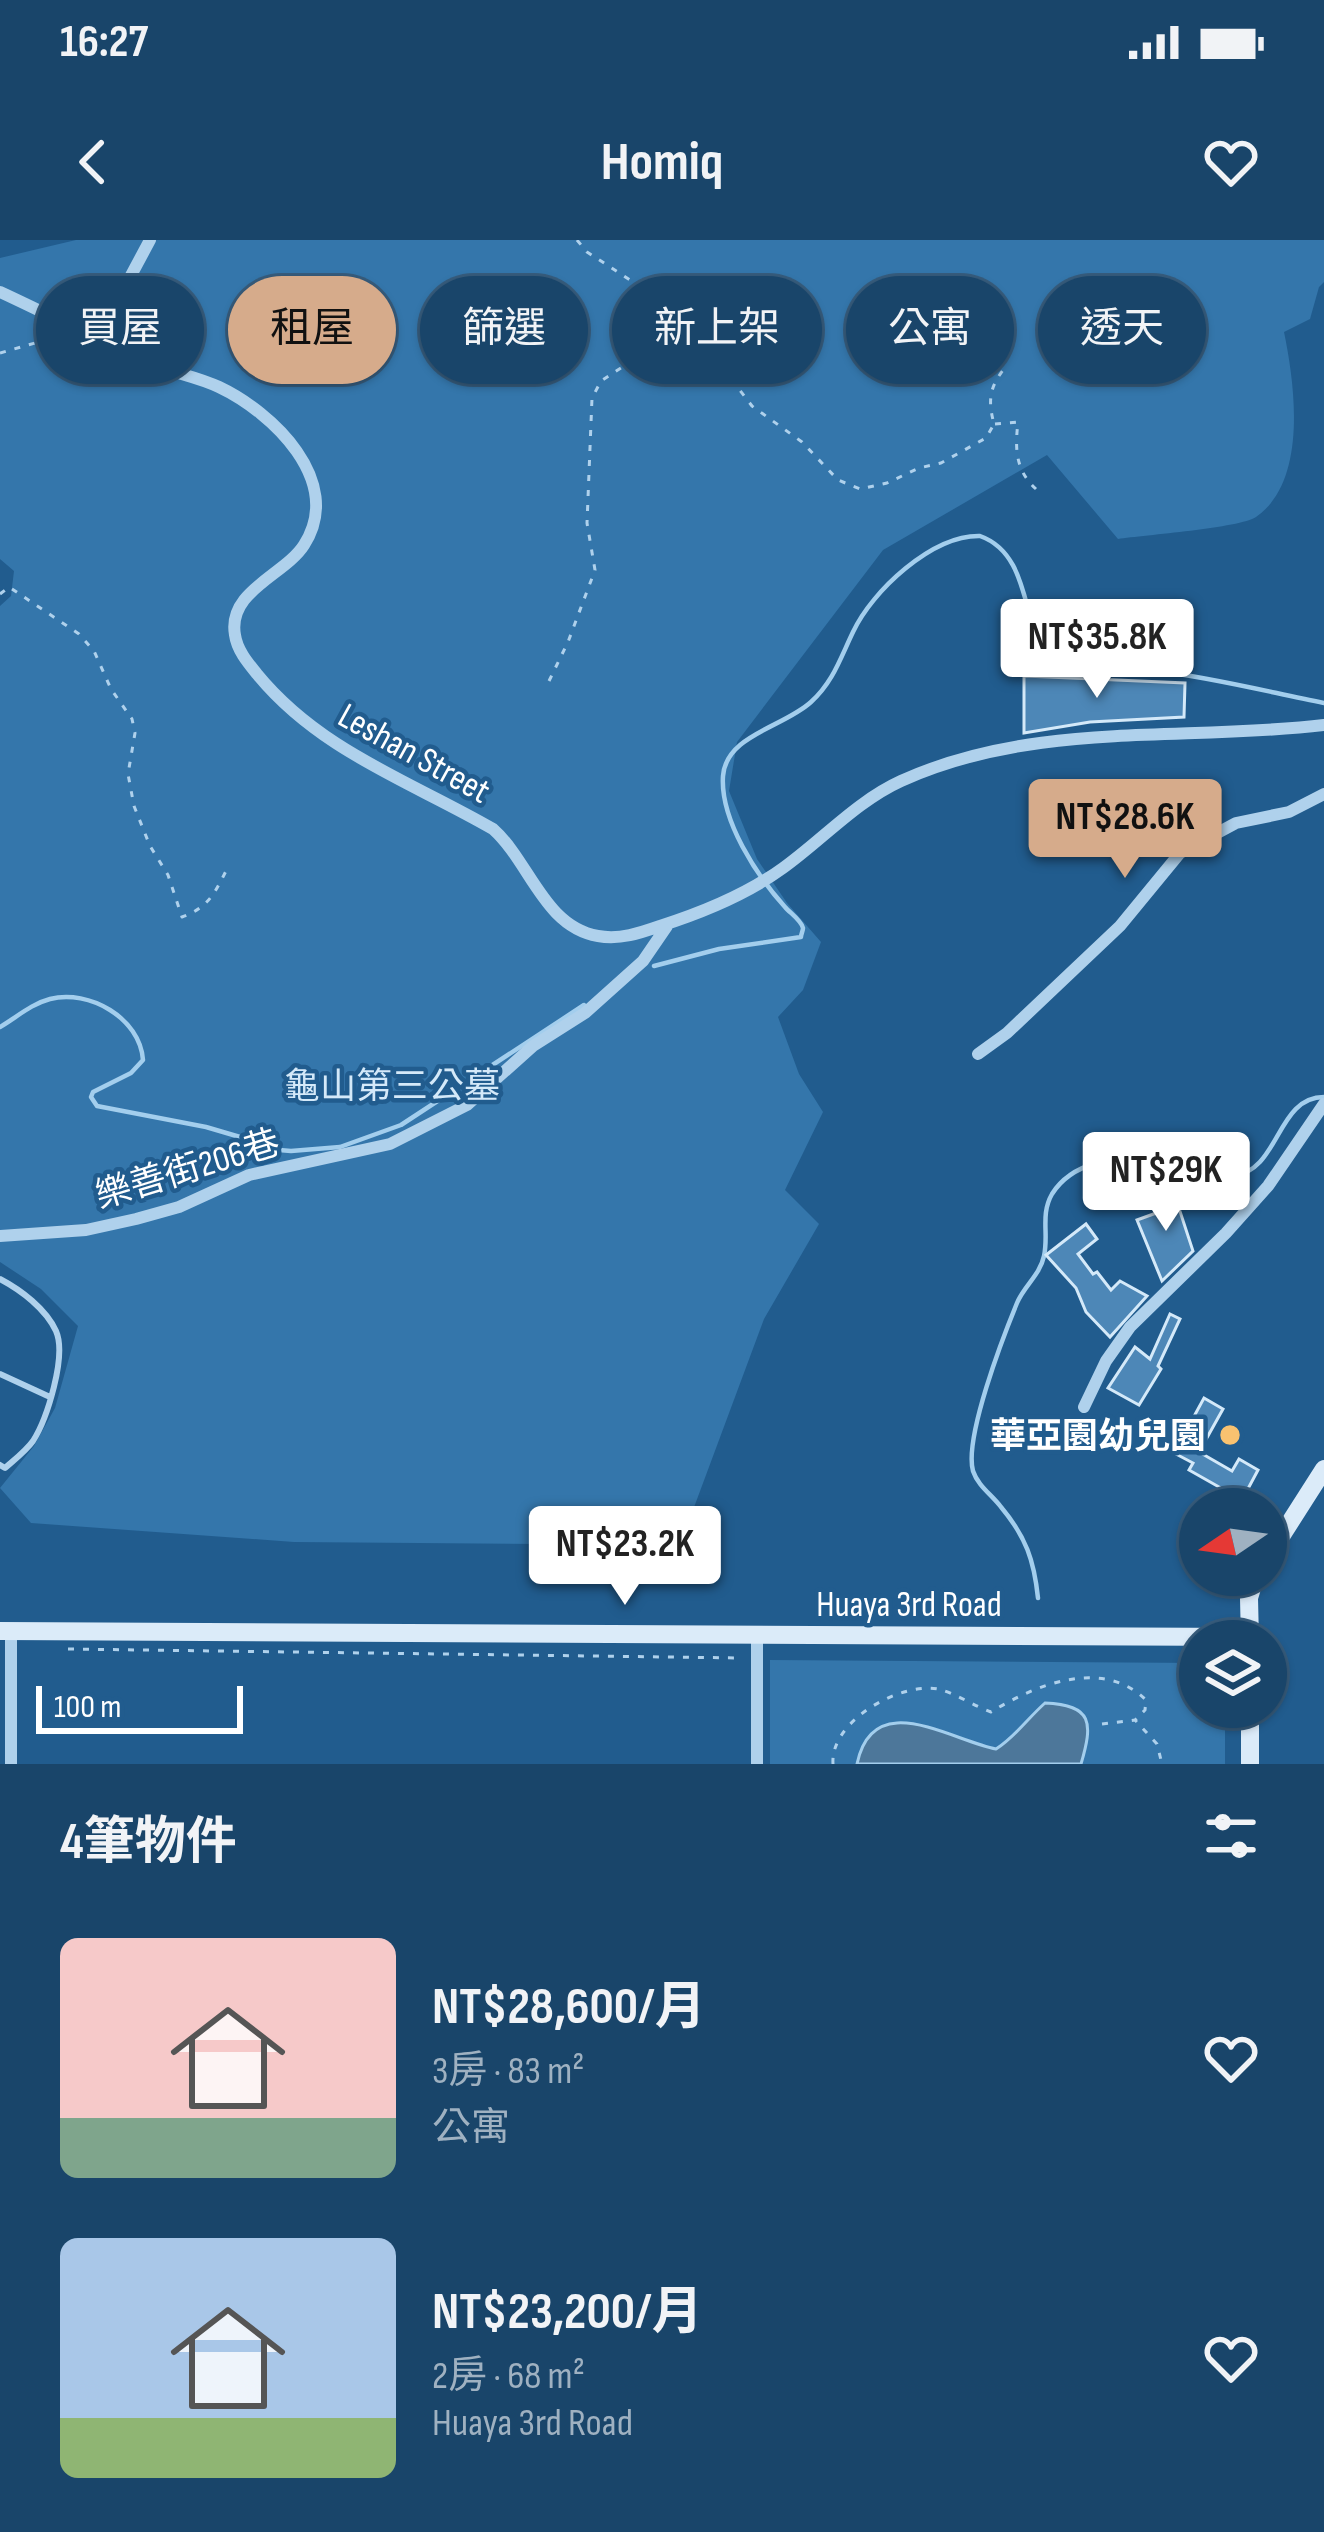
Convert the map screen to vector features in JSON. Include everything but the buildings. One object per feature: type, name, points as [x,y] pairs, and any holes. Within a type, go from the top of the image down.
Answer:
[{"type":"street","points":[[131,276],[150,240]]},
{"type":"street","name":"Leshan Street","points":[[0,292],[36,309]]},
{"type":"street","name":"Leshan Street","points":[[204,382],[224,389],[292,442],[307,465],[314,495],[314,520],[304,547],[255,587],[236,614],[234,633],[243,658],[308,727],[352,756],[493,829],[508,843],[560,920],[580,932],[624,937],[697,915],[781,870],[865,802],[896,784],[969,758],[1070,738],[1324,725]]},
{"type":"street","points":[[978,1054],[1007,1033],[1120,926],[1180,853],[1236,823],[1289,812],[1324,794]]},
{"type":"street","name":"樂善街206巷","points":[[0,1236],[119,1223],[179,1207],[249,1174],[390,1144],[467,1105],[533,1046],[585,1013],[643,961],[668,924]]},
{"type":"street","points":[[1084,1407],[1106,1361],[1130,1327],[1254,1202],[1324,1104]]},
{"type":"street","points":[[1287,1527],[1324,1469]]},
{"type":"street","points":[[6,1631],[11,1764]]},
{"type":"street","name":"Huaya 3rd Road","points":[[6,1631],[1179,1639]]},
{"type":"street","points":[[757,1636],[757,1764]]},
{"type":"street","points":[[1250,1728],[1250,1764]]},
{"type":"lane","points":[[0,1280],[40,1309],[58,1334],[58,1370],[32,1444],[5,1468],[0,1465]]},
{"type":"lane","points":[[0,1374],[50,1397]]},
{"type":"path","points":[[577,240],[586,252],[624,276]]},
{"type":"path","points":[[0,353],[36,342]]},
{"type":"path","points":[[549,681],[595,570],[587,523],[592,398],[601,381],[612,374]]},
{"type":"path","points":[[735,384],[752,406],[802,442],[838,480],[860,489],[941,463],[986,438],[994,424],[989,404],[993,384]]},
{"type":"path","points":[[994,424],[1018,422],[1015,451],[1024,478],[1036,489]]},
{"type":"path","points":[[0,594],[9,587],[79,634],[94,651],[111,689],[132,719],[128,774],[134,806],[168,875],[182,917],[200,910],[214,896],[226,871]]},
{"type":"path","points":[[57,1648],[742,1658]]},
{"type":"path","points":[[833,1764],[832,1754],[846,1730],[894,1693],[943,1690],[991,1712],[1038,1685],[1073,1680],[1118,1682],[1146,1700],[1145,1710],[1135,1720],[1102,1724]]},
{"type":"path","points":[[1135,1720],[1157,1744],[1162,1764]]},
{"type":"green space","name":"龜山第三公墓","points":[[76,240],[1324,240],[1324,282],[1310,319],[1284,332],[1294,404],[1291,457],[1273,501],[1256,517],[1212,528],[1118,539],[1047,455],[883,550],[737,742],[729,791],[757,859],[821,942],[803,990],[778,1017],[799,1074],[823,1112],[785,1190],[819,1224],[764,1319],[680,1545],[294,1542],[31,1523],[0,1488],[34,1446],[55,1408],[78,1326],[41,1289],[0,1262],[0,606],[11,596],[14,571],[0,559],[0,258]]},
{"type":"green space","points":[[770,1660],[1179,1663],[1179,1728],[1225,1728],[1225,1764],[770,1764]]},
{"type":"shaded area","points":[[1045,1703],[1073,1708],[1086,1719],[1081,1764],[857,1764],[866,1741],[879,1728],[896,1723],[936,1729],[996,1749]]},
{"type":"waterway","points":[[654,966],[719,949],[801,937],[802,925],[763,880],[734,829],[724,793],[727,762],[745,741],[800,711],[819,694],[874,600],[906,568],[943,545],[980,536],[997,546],[1018,575],[1040,642],[1058,659],[1085,666],[1179,674],[1324,703]]},
{"type":"waterway","points":[[0,1027],[50,999],[81,998],[96,1003],[133,1031],[143,1060],[131,1073],[93,1092],[97,1106],[206,1127],[240,1137],[255,1148],[291,1151],[340,1147],[401,1125],[584,1005]]},
{"type":"waterway","points":[[1038,1598],[1023,1539],[978,1481],[972,1456],[979,1412],[1003,1339],[1020,1297],[1042,1263],[1046,1209],[1052,1194],[1077,1171],[1113,1160],[1216,1177],[1248,1171],[1260,1162],[1296,1109],[1324,1097]]},
{"type":"place","name":"華亞園幼兒園","points":[[1230,1435]]}]
